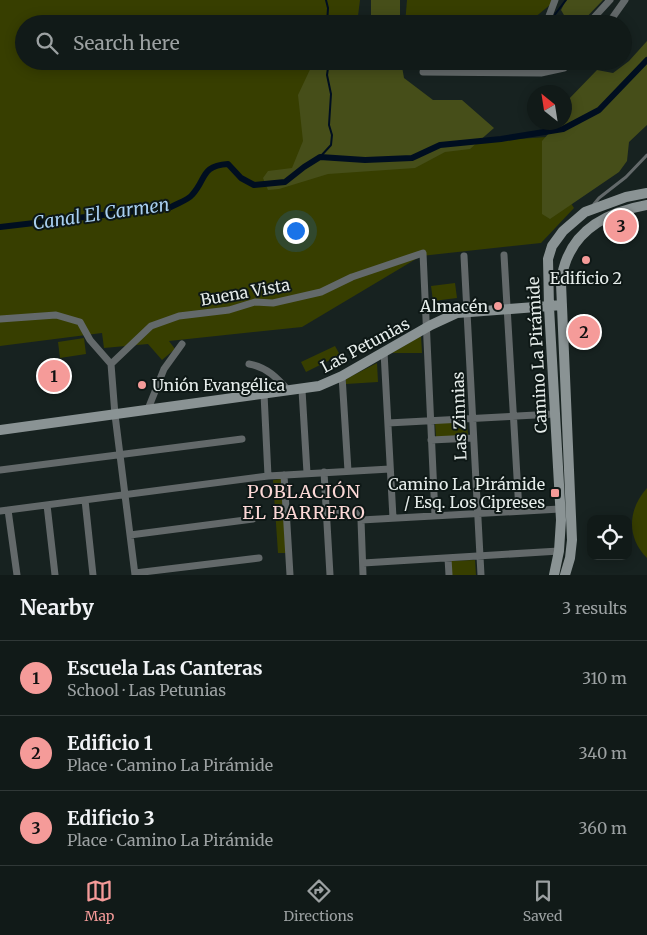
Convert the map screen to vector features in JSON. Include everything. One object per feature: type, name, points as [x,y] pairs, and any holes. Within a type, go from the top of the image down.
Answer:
[{"type":"street","points":[[549,15],[555,0]]},
{"type":"street","points":[[596,15],[610,0]]},
{"type":"street","points":[[614,15],[625,0]]},
{"type":"street","points":[[423,72],[541,72],[552,70]]},
{"type":"street","name":"Camino La Pirámide","points":[[554,575],[561,530],[548,259],[552,246],[563,231],[590,209],[626,197],[647,193]]},
{"type":"street","name":"Camino La Pirámide","points":[[565,575],[570,558],[572,540],[561,283],[563,268],[568,254],[576,241],[594,224],[628,208],[647,205]]},
{"type":"street","points":[[563,231],[573,233],[576,241]]},
{"type":"street","name":"Buena Vista","points":[[111,364],[151,326],[179,316],[229,310],[255,302],[273,303],[321,292],[352,276],[422,253],[425,330]]},
{"type":"street","name":"Las Zinnias","points":[[464,256],[481,575]]},
{"type":"street","points":[[504,256],[519,511]]},
{"type":"street","name":"Las Petunias","points":[[0,430],[302,390],[324,385],[449,317],[467,312],[562,305]]},
{"type":"street","points":[[0,319],[56,315],[80,322],[90,340],[111,364],[115,414],[135,574],[259,558]]},
{"type":"street","points":[[425,330],[435,516]]},
{"type":"street","points":[[148,410],[164,369],[182,344]]},
{"type":"street","points":[[384,352],[393,518]]},
{"type":"street","points":[[249,364],[260,366],[268,371],[289,391]]},
{"type":"street","points":[[342,376],[348,471]]},
{"type":"street","points":[[302,390],[306,473]]},
{"type":"street","points":[[264,394],[268,476]]},
{"type":"street","points":[[388,423],[554,414]]},
{"type":"street","points":[[431,440],[473,438]]},
{"type":"street","points":[[0,470],[242,439]]},
{"type":"street","points":[[17,575],[4,511],[268,476],[390,469]]},
{"type":"street","points":[[324,472],[330,575]]},
{"type":"street","points":[[284,475],[290,575]]},
{"type":"street","points":[[85,500],[93,575]]},
{"type":"street","points":[[47,505],[55,575]]},
{"type":"street","points":[[361,520],[560,509]]},
{"type":"street","points":[[327,514],[355,512],[361,520],[363,575]]},
{"type":"street","points":[[130,535],[252,519]]},
{"type":"street","points":[[363,563],[559,551]]},
{"type":"street","points":[[448,558],[450,575]]},
{"type":"lane","points":[[590,209],[599,198],[626,177],[647,155]]},
{"type":"green space","points":[[0,0],[360,0],[358,15],[15,15],[15,70],[361,70],[440,145],[546,137],[563,191],[574,208],[541,243],[421,256],[302,327],[169,341],[175,349],[162,360],[148,344],[104,348],[102,333],[0,346]]},
{"type":"green space","points":[[371,0],[400,0],[400,15],[371,15]]},
{"type":"green space","points":[[407,0],[556,0],[538,15],[406,15]]},
{"type":"green space","points":[[566,0],[603,0],[589,15],[564,15],[561,10]]},
{"type":"green space","points":[[647,41],[647,125],[629,142],[627,161],[619,172],[550,219],[542,214],[542,141],[552,130],[572,130],[572,96],[597,70],[613,73],[617,70],[632,70],[632,58]]},
{"type":"green space","points":[[310,70],[403,70],[404,78],[433,100],[462,100],[494,128],[470,149],[445,152],[415,168],[328,174],[279,189],[268,190],[263,178],[268,171],[292,168],[303,141],[298,95]]},
{"type":"green space","points":[[455,283],[457,298],[433,301],[431,286]]},
{"type":"green space","points":[[421,336],[422,353],[392,353]]},
{"type":"green space","points":[[84,338],[86,354],[60,358],[58,342]]},
{"type":"green space","points":[[335,346],[340,355],[306,372],[301,362]]},
{"type":"green space","points":[[377,363],[378,382],[346,384],[346,379]]},
{"type":"green space","points":[[467,421],[468,435],[436,437],[435,423]]},
{"type":"green space","points":[[281,479],[286,553],[278,553],[273,480]]},
{"type":"green space","points":[[647,488],[647,558],[635,541],[632,523],[636,505]]},
{"type":"green space","points":[[475,560],[476,575],[451,575],[451,561]]},
{"type":"waterway","points":[[326,0],[328,15]]},
{"type":"waterway","points":[[555,15],[566,0]]},
{"type":"waterway","name":"Canal El Carmen","points":[[0,227],[171,207],[190,197],[208,170],[219,165],[228,164],[241,178],[254,185],[285,182],[320,157],[365,160],[412,158],[440,145],[501,139],[563,129],[599,110],[647,60]]},
{"type":"waterway","points":[[320,157],[331,145],[332,135],[329,125],[331,94],[328,70]]},
{"type":"place","name":"Edificio 3","points":[[621,226]]},
{"type":"place","name":"Edificio 2","points":[[586,260]]},
{"type":"place","name":"Almacén","points":[[498,306]]},
{"type":"place","name":"Edificio 1","points":[[584,332]]},
{"type":"place","name":"Escuela Las Canteras","points":[[54,376]]},
{"type":"place","name":"Unión Evangélica","points":[[142,385]]},
{"type":"place","name":"Camino La Pirámide / Esq. Los Cipreses","points":[[555,493]]},
{"type":"district","name":"POBLACIÓN EL BARRERO","points":[[304,502]]}]
